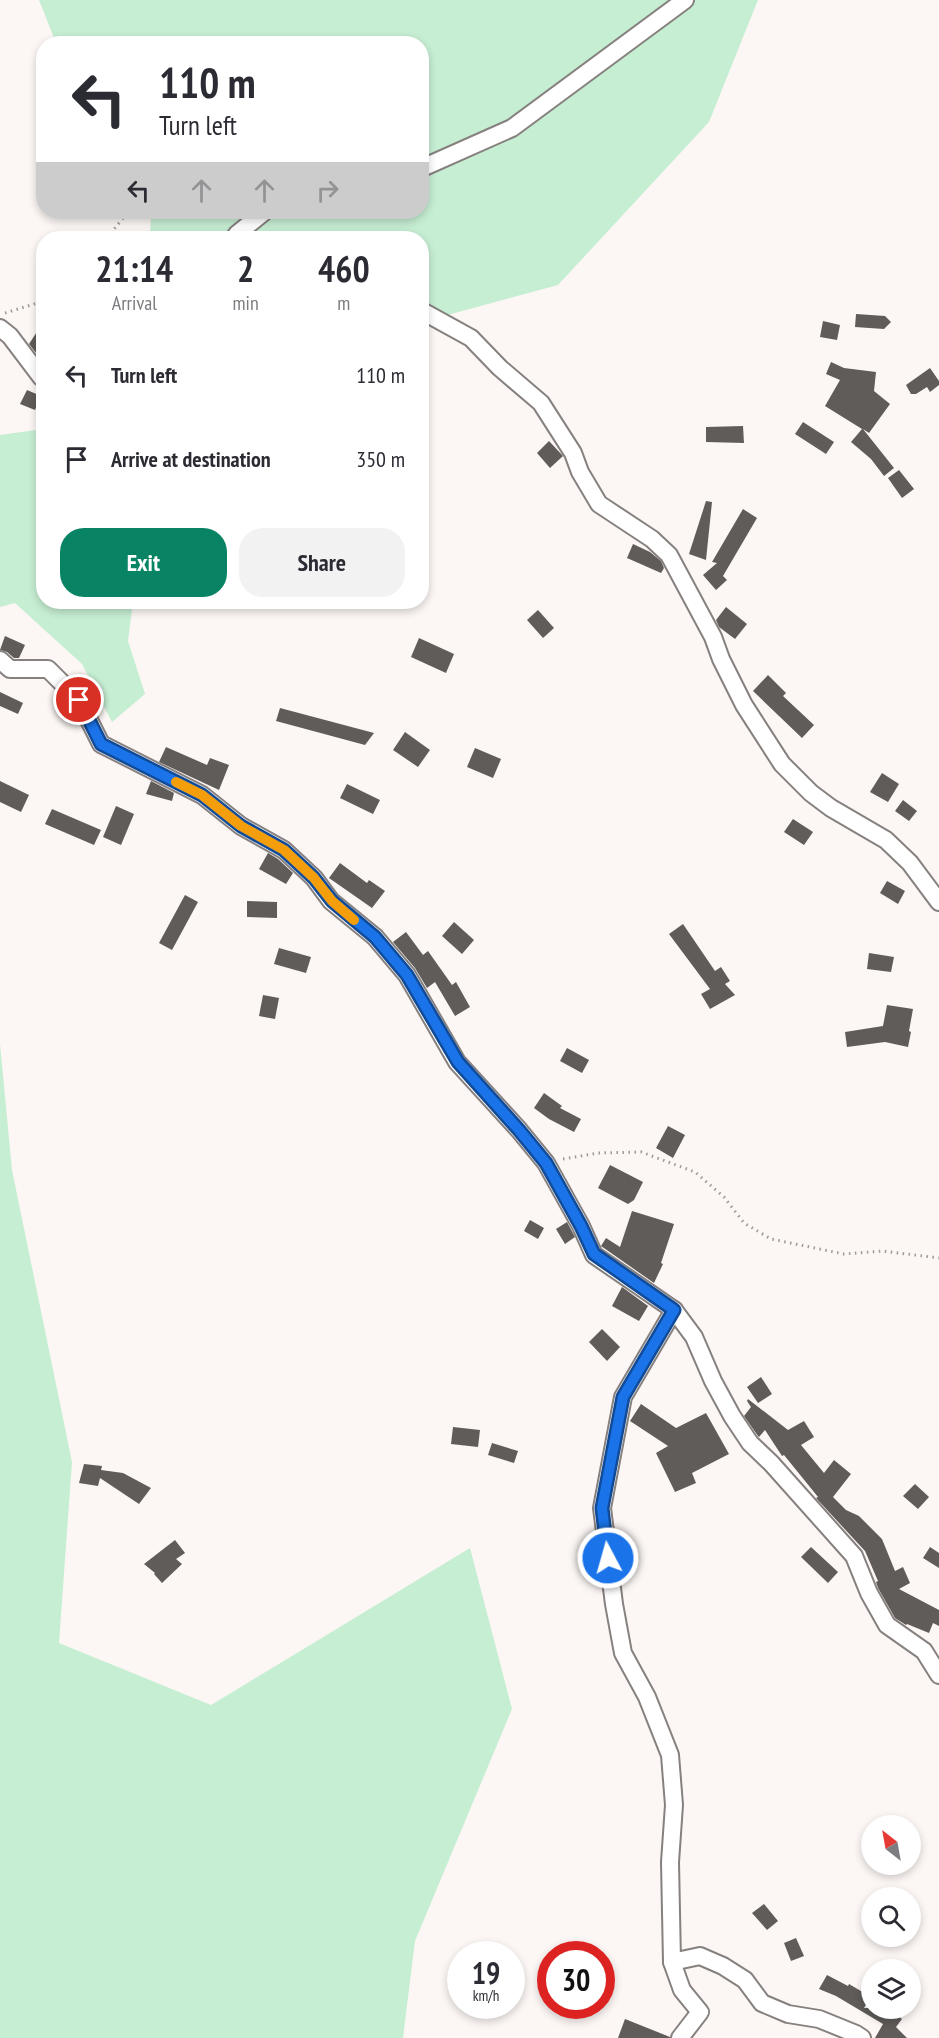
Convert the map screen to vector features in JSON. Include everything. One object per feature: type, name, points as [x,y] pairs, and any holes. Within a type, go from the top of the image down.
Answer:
[{"type":"street","points":[[429,165],[512,128],[685,0]]},
{"type":"street","points":[[241,231],[255,219]]},
{"type":"street","points":[[429,315],[471,338],[494,363],[542,402],[573,453],[580,472],[599,504],[652,538],[669,555],[713,637],[721,659],[744,705],[782,764],[811,793],[831,808],[885,840],[910,863],[939,902]]},
{"type":"street","points":[[0,328],[10,336],[36,370]]},
{"type":"street","points":[[0,660],[10,669],[48,669],[79,700],[101,744],[202,795],[241,826],[284,850],[314,878],[332,901],[375,937],[407,975],[458,1062],[546,1163],[594,1254],[674,1310],[694,1337],[713,1381],[750,1443],[771,1463],[854,1556],[869,1593],[887,1625],[924,1651],[939,1675]]},
{"type":"street","points":[[674,1310],[623,1397],[602,1508],[622,1653],[646,1697],[670,1755],[674,1805],[670,1862],[672,1962],[682,1990],[700,2012],[680,2038]]},
{"type":"street","points":[[672,1962],[700,1956],[723,1966],[745,1980],[762,2003],[788,2014],[819,2019],[862,2038]]},
{"type":"path","points":[[113,231],[122,219]]},
{"type":"path","points":[[0,312],[4,313],[36,303]]},
{"type":"path","points":[[546,1163],[598,1153],[642,1152],[695,1172],[724,1197],[744,1223],[771,1239],[844,1254],[883,1251],[939,1258]]},
{"type":"green space","points":[[39,0],[758,0],[709,122],[558,285],[429,320],[429,231],[150,231],[151,219],[429,219],[429,36],[53,36]]},
{"type":"green space","points":[[36,430],[36,609],[132,609],[128,641],[145,694],[112,722],[82,664],[15,603],[0,607],[0,435]]},
{"type":"green space","points":[[0,1044],[12,1170],[72,1462],[59,1643],[211,1705],[470,1548],[512,1709],[415,1941],[403,2038],[0,2038]]},
{"type":"building","points":[[856,314],[885,316],[891,322],[884,329],[855,327]]},
{"type":"building","points":[[823,321],[840,325],[837,340],[820,337]]},
{"type":"building","points":[[36,333],[36,353],[29,344]]},
{"type":"building","points":[[831,362],[844,368],[876,372],[874,391],[890,404],[869,433],[863,429],[894,468],[884,476],[871,459],[851,442],[862,429],[825,406],[840,380],[826,374]]},
{"type":"building","points":[[930,368],[939,381],[939,385],[930,392],[927,387],[916,394],[911,394],[906,385]]},
{"type":"building","points":[[27,390],[36,394],[35,410],[20,404]]},
{"type":"building","points":[[803,422],[834,442],[826,454],[795,434]]},
{"type":"building","points":[[743,426],[744,443],[706,442],[706,427]]},
{"type":"building","points":[[549,441],[563,456],[550,468],[537,453]]},
{"type":"building","points":[[899,470],[914,489],[902,498],[888,478]]},
{"type":"building","points":[[706,501],[712,502],[706,560],[689,554]]},
{"type":"building","points":[[743,509],[757,518],[723,576],[727,580],[716,590],[703,575],[717,563],[712,562]]},
{"type":"building","points":[[633,544],[650,552],[661,561],[664,568],[661,573],[627,558]]},
{"type":"building","points":[[726,607],[747,624],[735,639],[719,627],[716,620]]},
{"type":"building","points":[[538,610],[554,628],[543,638],[527,620]]},
{"type":"building","points":[[5,636],[25,645],[19,658],[14,658],[0,650]]},
{"type":"building","points":[[419,638],[454,654],[446,673],[411,657]]},
{"type":"building","points":[[768,675],[786,693],[783,696],[814,725],[802,738],[753,691]]},
{"type":"building","points":[[0,692],[23,703],[18,714],[0,706]]},
{"type":"building","points":[[280,708],[374,733],[365,745],[276,721]]},
{"type":"building","points":[[405,732],[430,750],[418,767],[393,750]]},
{"type":"building","points":[[166,747],[207,765],[210,758],[229,765],[219,790],[159,762]]},
{"type":"building","points":[[475,748],[501,759],[493,778],[467,767]]},
{"type":"building","points":[[882,773],[899,784],[888,802],[870,792]]},
{"type":"building","points":[[0,781],[29,795],[21,812],[0,802]]},
{"type":"building","points":[[151,781],[174,793],[172,801],[146,794]]},
{"type":"building","points":[[347,784],[380,800],[373,814],[340,798]]},
{"type":"building","points":[[903,800],[917,811],[909,821],[895,811]]},
{"type":"building","points":[[116,806],[134,814],[121,845],[103,837]]},
{"type":"building","points":[[52,809],[101,830],[94,845],[45,824]]},
{"type":"building","points":[[793,819],[813,832],[804,845],[784,832]]},
{"type":"building","points":[[268,853],[293,873],[286,884],[259,869]]},
{"type":"building","points":[[340,863],[367,883],[369,880],[385,891],[372,908],[329,878]]},
{"type":"building","points":[[887,881],[905,891],[898,904],[880,893]]},
{"type":"building","points":[[185,895],[198,902],[172,950],[159,943]]},
{"type":"building","points":[[247,901],[277,902],[277,918],[247,917]]},
{"type":"building","points":[[454,922],[474,940],[462,954],[442,936]]},
{"type":"building","points":[[683,924],[715,971],[721,967],[730,981],[725,984],[735,995],[710,1009],[701,994],[710,989],[669,934]]},
{"type":"building","points":[[406,932],[423,955],[428,951],[452,985],[456,982],[470,1007],[455,1016],[435,982],[427,988],[415,968],[393,942]]},
{"type":"building","points":[[279,948],[311,957],[306,973],[274,964]]},
{"type":"building","points":[[869,953],[894,957],[891,972],[867,969]]},
{"type":"building","points":[[263,995],[279,998],[275,1019],[259,1016]]},
{"type":"building","points":[[887,1005],[913,1009],[908,1047],[885,1042],[847,1047],[845,1032],[883,1026]]},
{"type":"building","points":[[567,1048],[589,1060],[582,1073],[560,1061]]},
{"type":"building","points":[[544,1093],[562,1106],[560,1108],[581,1119],[574,1132],[534,1108]]},
{"type":"building","points":[[668,1126],[685,1135],[673,1158],[656,1148]]},
{"type":"building","points":[[610,1165],[643,1182],[634,1200],[628,1204],[598,1188]]},
{"type":"building","points":[[632,1211],[674,1224],[661,1263],[663,1264],[654,1283],[601,1246],[606,1238],[620,1247]]},
{"type":"building","points":[[530,1220],[544,1228],[538,1239],[524,1231]]},
{"type":"building","points":[[567,1222],[575,1237],[565,1244],[556,1229]]},
{"type":"building","points":[[622,1287],[648,1306],[639,1321],[612,1306]]},
{"type":"building","points":[[602,1329],[620,1347],[607,1361],[589,1342]]},
{"type":"building","points":[[761,1377],[772,1394],[758,1403],[747,1387]]},
{"type":"building","points":[[748,1399],[788,1430],[804,1421],[814,1437],[801,1445],[824,1473],[834,1460],[851,1474],[833,1497],[846,1510],[859,1516],[882,1539],[895,1571],[903,1567],[910,1583],[899,1589],[939,1610],[939,1626],[933,1623],[929,1633],[906,1625],[895,1618],[878,1588],[876,1582],[878,1581],[865,1551],[816,1498],[818,1497],[784,1455],[782,1456],[765,1430],[759,1437],[744,1416],[751,1407]]},
{"type":"building","points":[[641,1404],[676,1428],[706,1413],[729,1454],[692,1473],[696,1483],[675,1492],[656,1453],[668,1446],[630,1421]]},
{"type":"building","points":[[453,1427],[480,1430],[478,1447],[451,1444]]},
{"type":"building","points":[[492,1443],[518,1451],[514,1463],[488,1455]]},
{"type":"building","points":[[84,1464],[102,1466],[101,1470],[123,1473],[151,1488],[139,1504],[100,1478],[98,1486],[79,1483]]},
{"type":"building","points":[[915,1484],[929,1497],[918,1509],[903,1496]]},
{"type":"building","points":[[175,1540],[185,1553],[176,1559],[182,1564],[162,1583],[144,1564]]},
{"type":"building","points":[[811,1547],[838,1572],[828,1583],[801,1557]]},
{"type":"building","points":[[930,1547],[939,1553],[939,1568],[923,1558]]},
{"type":"building","points":[[764,1904],[778,1921],[767,1930],[752,1913]]},
{"type":"building","points":[[796,1938],[804,1956],[791,1961],[784,1943]]},
{"type":"building","points":[[827,1975],[848,1986],[849,1984],[861,1991],[861,2011],[836,1996],[819,1989]]},
{"type":"building","points":[[625,2019],[670,2037],[670,2038],[618,2038]]},
{"type":"building","points":[[875,2019],[902,2019],[896,2027],[907,2038],[875,2038],[883,2024]]},
{"type":"slow traffic","points":[[176,782],[202,795],[241,826],[284,850],[314,878],[332,901],[354,920]]},
{"type":"route","points":[[79,700],[101,744],[202,795],[241,826],[284,850],[314,878],[332,901],[375,937],[407,975],[458,1062],[546,1163],[594,1254],[674,1310],[623,1397],[602,1508],[608,1558]]}]
